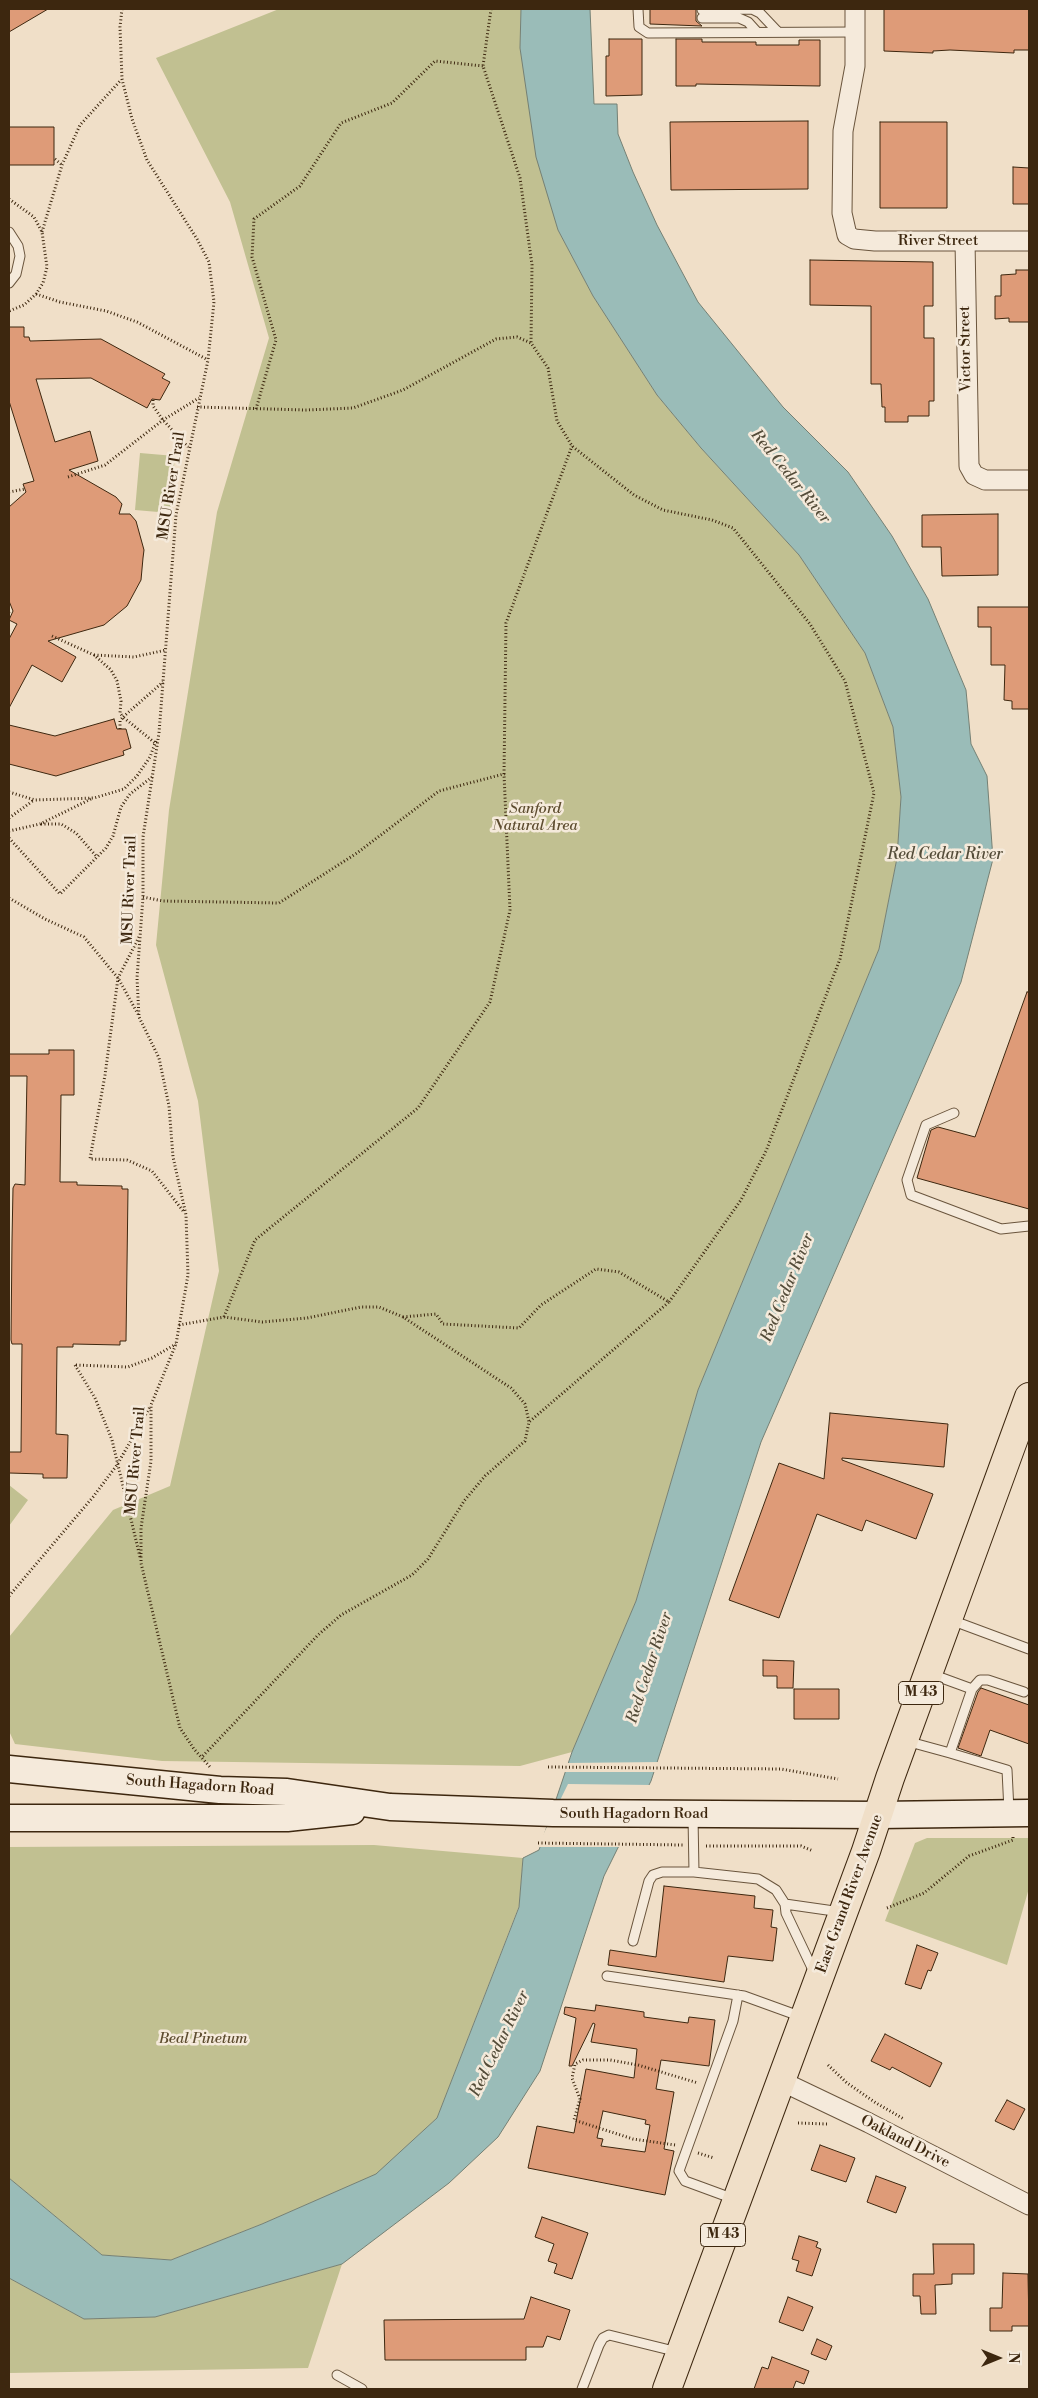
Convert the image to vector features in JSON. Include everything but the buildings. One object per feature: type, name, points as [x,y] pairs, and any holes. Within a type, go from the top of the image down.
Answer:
[{"type":"main road","name":"East Grand River Avenue","points":[[667,2389],[780,2080],[844,1913],[904,1740],[1026,1413]]},
{"type":"street","points":[[855,9],[856,32]]},
{"type":"street","name":"River Street","points":[[856,32],[855,66],[843,131],[842,213],[848,235],[854,239],[875,241],[1029,241]]},
{"type":"street","name":"Victor Street","points":[[965,241],[969,466],[974,475],[985,480],[1029,480]]},
{"type":"street","name":"South Hagadorn Road","points":[[9,1769],[220,1790],[287,1792],[390,1807],[553,1813],[878,1815],[1017,1821]]},
{"type":"street","name":"South Hagadorn Road","points":[[9,1818],[287,1818],[390,1807]]},
{"type":"street","name":"Oakland Drive","points":[[780,2080],[869,2123],[1029,2205]]},
{"type":"lane","points":[[638,9],[639,27],[648,33],[856,32]]},
{"type":"lane","points":[[702,14],[752,9],[760,13],[778,32]]},
{"type":"lane","points":[[702,14],[739,18],[748,22],[757,32]]},
{"type":"lane","points":[[9,232],[18,246],[20,256],[16,274],[9,283]]},
{"type":"lane","points":[[954,1113],[926,1125],[907,1180],[911,1195],[1002,1229],[1029,1226]]},
{"type":"lane","points":[[948,1620],[1029,1649]]},
{"type":"lane","points":[[929,1674],[972,1689]]},
{"type":"lane","points":[[950,1752],[972,1689],[980,1680],[988,1680],[1024,1692]]},
{"type":"lane","points":[[904,1740],[1007,1770],[1017,1821]]},
{"type":"lane","points":[[694,1814],[694,1872]]},
{"type":"lane","points":[[633,1941],[649,1881],[653,1875],[662,1872],[694,1872],[758,1879],[776,1890],[785,1904],[786,1913],[818,1981]]},
{"type":"lane","points":[[785,1904],[844,1913]]},
{"type":"lane","points":[[607,1976],[738,1995],[805,2017]]},
{"type":"lane","points":[[736,2200],[685,2181],[679,2171],[732,2021],[738,1995]]},
{"type":"lane","points":[[582,2389],[599,2344],[603,2338],[609,2335],[680,2353]]},
{"type":"lane","points":[[337,2375],[362,2389]]},
{"type":"path","name":"MSU River Trail","points":[[122,9],[120,27],[122,79],[132,119],[147,160],[197,239],[209,262],[214,302],[208,360],[188,448],[176,515],[158,733],[153,776],[142,837],[143,897],[137,978],[139,1017],[159,1058],[169,1106],[173,1157],[186,1215],[188,1275],[176,1344],[151,1405],[151,1461],[141,1528],[141,1562],[180,1728],[212,1769]]},
{"type":"path","points":[[491,9],[483,66],[520,178],[532,265],[530,343]]},
{"type":"path","points":[[256,409],[276,340],[252,257],[254,219],[300,186],[341,123],[392,103],[435,61],[483,66]]},
{"type":"path","points":[[42,232],[62,165],[80,125],[122,79]]},
{"type":"path","points":[[56,159],[62,165]]},
{"type":"path","points":[[36,294],[60,302],[106,311],[137,322],[208,360]]},
{"type":"path","points":[[197,407],[306,410],[353,408],[403,390],[496,340],[517,337],[530,343],[548,368],[557,421],[572,446],[634,495],[663,510],[712,520],[733,528],[810,624],[845,681],[874,794],[840,959],[766,1151],[741,1200],[669,1302],[529,1422]]},
{"type":"path","points":[[68,477],[105,465],[163,420],[200,398]]},
{"type":"path","points":[[154,400],[154,406],[163,420],[188,448]]},
{"type":"path","points":[[224,1317],[255,1240],[418,1108],[490,1002],[510,910],[504,774],[506,623],[572,446]]},
{"type":"path","points":[[9,492],[25,489]]},
{"type":"path","points":[[52,636],[94,655],[111,670],[117,681],[121,701],[120,713],[155,743]]},
{"type":"path","points":[[94,655],[134,657],[166,650]]},
{"type":"path","points":[[120,729],[120,721],[123,717],[163,682]]},
{"type":"path","points":[[40,824],[94,798],[124,789],[137,776],[150,757],[158,733]]},
{"type":"path","points":[[143,897],[163,901],[279,903],[357,853],[439,791],[504,774]]},
{"type":"path","points":[[9,838],[60,894],[97,858],[113,836],[121,806],[130,794],[153,776]]},
{"type":"path","points":[[9,792],[35,800],[94,798]]},
{"type":"path","points":[[9,818],[35,800]]},
{"type":"path","points":[[9,831],[40,824],[61,824],[76,833],[97,858]]},
{"type":"path","points":[[9,898],[45,919],[84,937],[118,978],[139,1017]]},
{"type":"path","points":[[141,934],[118,978],[105,1075],[90,1159],[127,1160],[152,1171],[186,1215]]},
{"type":"path","points":[[404,1317],[436,1314],[443,1324],[519,1328],[541,1305],[596,1269],[619,1272],[669,1302]]},
{"type":"path","points":[[179,1325],[224,1317],[262,1322],[307,1318],[361,1307],[379,1307],[404,1317],[511,1388],[525,1404],[529,1422],[525,1441],[485,1476],[464,1501],[428,1559],[412,1575],[341,1615],[318,1635],[202,1758]]},
{"type":"path","points":[[141,1562],[103,1416],[91,1390],[75,1365],[128,1367],[152,1358],[176,1344]]},
{"type":"path","points":[[9,1596],[93,1497],[117,1464],[151,1405]]},
{"type":"path","points":[[548,1767],[781,1769],[838,1778]]},
{"type":"path","points":[[887,1908],[924,1893],[969,1856],[1013,1840],[1017,1821]]},
{"type":"path","points":[[538,1843],[801,1846],[812,1851]]},
{"type":"path","points":[[709,2087],[679,2076],[610,2060],[583,2060],[575,2064],[572,2078],[580,2099],[574,2120],[633,2139],[672,2144],[714,2158]]},
{"type":"path","points":[[828,2065],[876,2104],[909,2122]]},
{"type":"green space","name":"Sanford Natural Area","points":[[279,9],[521,9],[520,48],[558,230],[593,296],[657,395],[701,448],[799,555],[865,653],[893,727],[901,797],[897,858],[879,949],[698,1390],[636,1601],[572,1752],[520,1766],[162,1761],[15,1744],[9,1731],[9,1637],[113,1510],[170,1486],[219,1271],[198,1101],[156,945],[169,810],[217,512],[269,338],[230,202],[156,58]]},
{"type":"green space","points":[[140,453],[175,456],[170,513],[135,510]]},
{"type":"green space","points":[[9,1485],[28,1500],[9,1526]]},
{"type":"green space","points":[[927,1838],[1029,1838],[1029,1888],[1007,1965],[885,1921],[915,1843]]},
{"type":"green space","name":"Beal Pinetum","points":[[374,1845],[523,1858],[519,1906],[437,2118],[377,2174],[262,2224],[171,2260],[102,2255],[9,2178],[9,1847]]},
{"type":"green space","points":[[342,2264],[308,2368],[9,2373],[9,2278],[84,2319],[155,2317]]},
{"type":"water","name":"Red Cedar River","points":[[521,9],[590,9],[594,104],[617,104],[618,134],[633,172],[657,225],[698,302],[783,407],[848,472],[892,536],[928,599],[966,690],[971,744],[987,776],[993,859],[961,982],[761,1442],[651,1781],[604,1876],[540,2071],[498,2137],[449,2183],[342,2264],[155,2317],[84,2319],[9,2278],[9,2178],[102,2255],[171,2260],[262,2224],[376,2174],[437,2118],[519,1907],[523,1858],[539,1850],[572,1752],[636,1601],[698,1390],[879,949],[897,858],[901,797],[893,727],[865,653],[799,555],[701,448],[657,395],[593,296],[558,230],[536,157],[520,48]]},
{"type":"pier","points":[[660,1762],[657,1772],[563,1772],[566,1763]]},
{"type":"pier","points":[[568,1784],[652,1785],[621,1847],[537,1847]]}]
